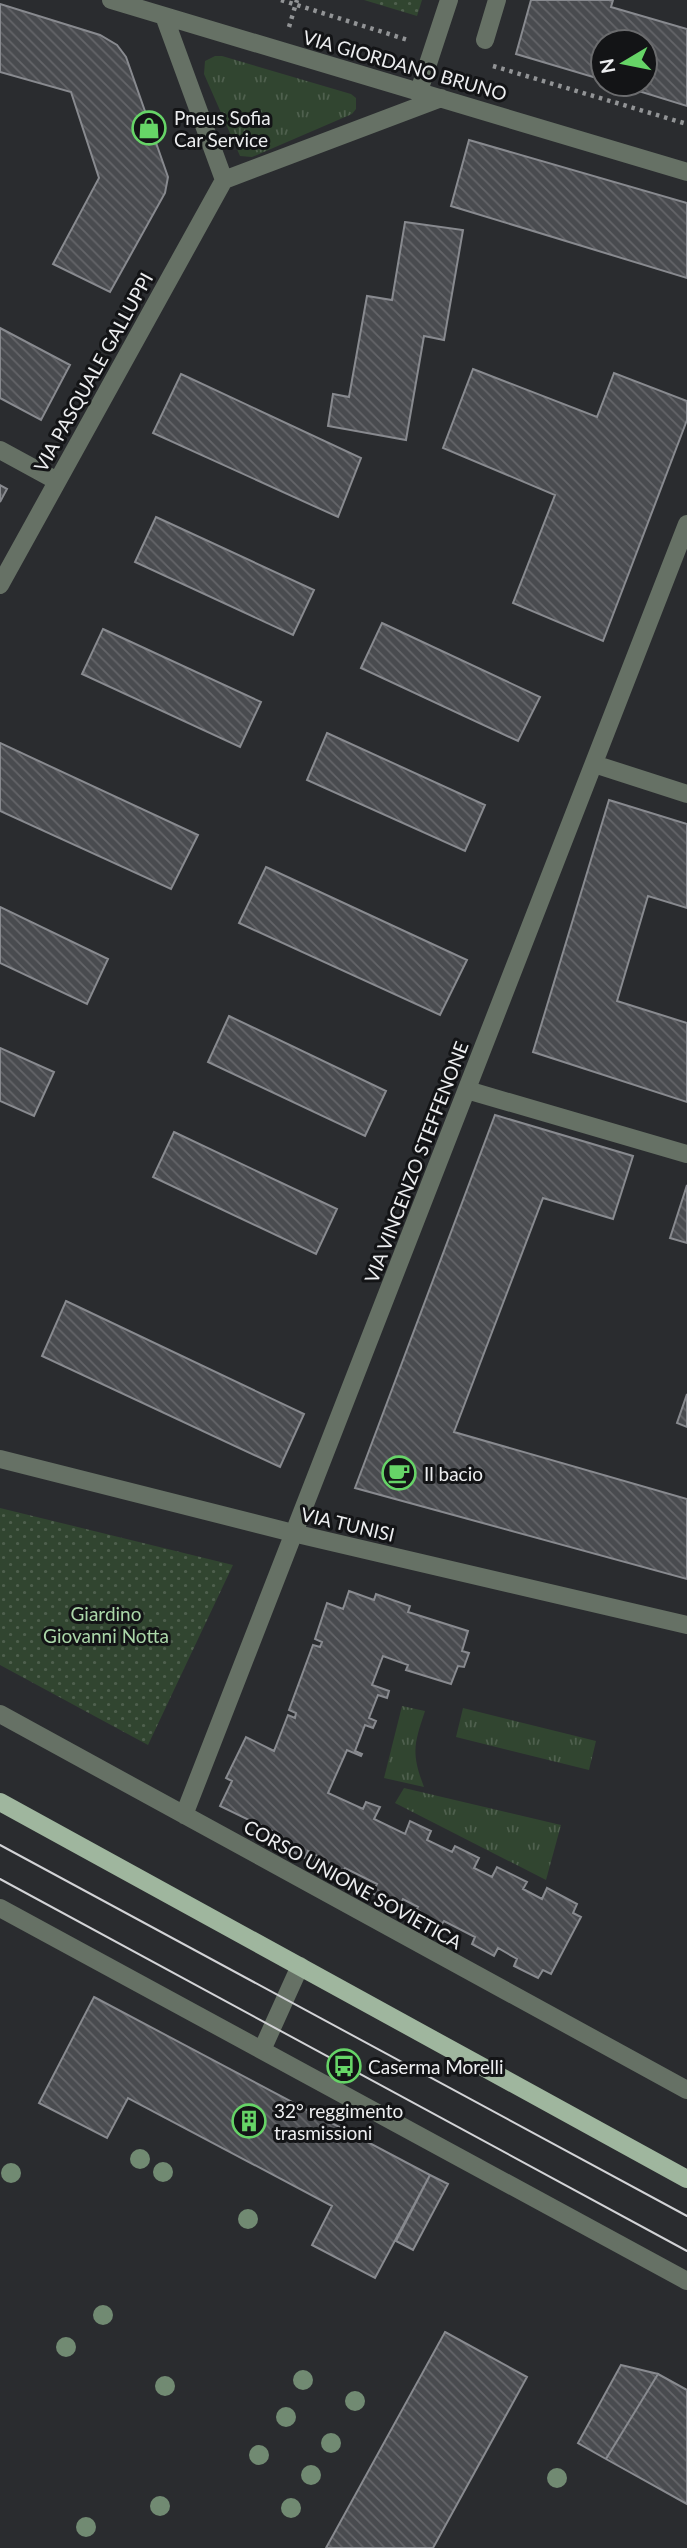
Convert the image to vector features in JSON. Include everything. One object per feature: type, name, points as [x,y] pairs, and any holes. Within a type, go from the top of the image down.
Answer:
[{"type":"main road","points":[[0,1802],[687,2179]]},
{"type":"street","name":"VIA GIORDANO BRUNO","points":[[111,0],[687,172]]},
{"type":"street","points":[[419,91],[449,0]]},
{"type":"street","points":[[485,40],[497,0]]},
{"type":"street","points":[[164,16],[224,180],[441,98]]},
{"type":"street","name":"VIA PASQUALE GALLUPPI","points":[[0,585],[224,180]]},
{"type":"street","points":[[0,450],[57,481]]},
{"type":"street","name":"VIA VINCENZO STEFFENONE","points":[[184,1815],[687,524]]},
{"type":"street","points":[[594,764],[687,794]]},
{"type":"street","points":[[467,1090],[687,1154]]},
{"type":"street","name":"VIA TUNISI","points":[[0,1459],[293,1533],[687,1625]]},
{"type":"street","name":"CORSO UNIONE SOVIETICA","points":[[0,1714],[687,2090]]},
{"type":"street","points":[[0,1908],[687,2281]]},
{"type":"street","points":[[262,2050],[300,1966]]},
{"type":"green space","points":[[364,0],[422,0],[417,16]]},
{"type":"green space","points":[[215,56],[351,94],[356,98],[356,109],[352,114],[252,157],[240,156],[204,74],[205,61]]},
{"type":"green space","name":"Giardino Giovanni Notta","points":[[0,1508],[233,1565],[148,1745],[0,1665]]},
{"type":"green space","points":[[402,1706],[425,1711],[416,1749],[417,1765],[424,1787],[384,1778]]},
{"type":"green space","points":[[463,1708],[596,1741],[589,1770],[456,1737]]},
{"type":"green space","points":[[404,1788],[561,1825],[546,1880],[395,1803]]},
{"type":"building","points":[[531,0],[613,0],[611,7],[687,29],[687,106],[659,97],[659,28],[589,28],[589,76],[516,54]]},
{"type":"building","points":[[0,4],[100,35],[117,45],[126,57],[168,177],[165,193],[110,292],[53,264],[99,178],[71,92],[0,72]]},
{"type":"building","points":[[469,140],[687,203],[687,278],[451,206]]},
{"type":"building","points":[[405,222],[463,230],[444,340],[424,336],[406,440],[328,426],[333,394],[349,397],[367,296],[392,300]]},
{"type":"building","points":[[0,328],[70,365],[41,420],[0,398]]},
{"type":"building","points":[[473,369],[597,417],[614,373],[687,401],[687,420],[603,641],[513,603],[555,495],[443,448]]},
{"type":"building","points":[[181,374],[361,458],[338,517],[153,433]]},
{"type":"building","points":[[0,485],[7,489],[0,502]]},
{"type":"building","points":[[156,517],[314,590],[293,635],[135,562]]},
{"type":"building","points":[[382,623],[540,697],[518,741],[361,668]]},
{"type":"building","points":[[103,629],[261,702],[240,747],[82,674]]},
{"type":"building","points":[[327,733],[485,805],[465,851],[307,780]]},
{"type":"building","points":[[0,743],[198,835],[171,889],[0,811]]},
{"type":"building","points":[[609,800],[687,824],[687,908],[648,896],[617,1001],[687,1023],[687,1102],[533,1052]]},
{"type":"building","points":[[266,867],[467,960],[440,1015],[239,923]]},
{"type":"building","points":[[0,907],[108,959],[87,1004],[0,963]]},
{"type":"building","points":[[229,1016],[386,1091],[365,1136],[208,1062]]},
{"type":"building","points":[[0,1048],[54,1072],[34,1116],[0,1101]]},
{"type":"building","points":[[495,1115],[633,1156],[613,1219],[543,1198],[454,1432],[687,1499],[687,1579],[355,1488]]},
{"type":"building","points":[[174,1132],[337,1209],[316,1254],[153,1177]]},
{"type":"building","points":[[687,1185],[687,1243],[670,1238]]},
{"type":"building","points":[[66,1301],[304,1414],[280,1467],[42,1356]]},
{"type":"building","points":[[687,1394],[687,1427],[677,1423]]},
{"type":"building","points":[[349,1591],[374,1600],[376,1594],[410,1606],[408,1612],[468,1631],[462,1651],[469,1653],[464,1667],[458,1666],[451,1684],[406,1670],[408,1665],[383,1656],[372,1685],[389,1691],[387,1698],[378,1695],[369,1718],[376,1721],[373,1728],[365,1725],[355,1751],[362,1754],[361,1756],[347,1750],[328,1793],[363,1809],[366,1802],[380,1807],[374,1819],[405,1834],[410,1821],[431,1831],[427,1840],[452,1852],[455,1846],[479,1858],[474,1868],[492,1877],[497,1867],[527,1882],[523,1889],[542,1899],[547,1888],[577,1904],[573,1913],[581,1917],[551,1974],[543,1970],[538,1978],[514,1966],[517,1959],[498,1948],[494,1956],[472,1944],[475,1937],[444,1921],[439,1928],[414,1914],[418,1907],[403,1899],[399,1907],[372,1893],[377,1884],[345,1868],[341,1875],[314,1862],[317,1856],[308,1851],[305,1858],[272,1841],[276,1833],[220,1806],[232,1781],[226,1778],[246,1737],[274,1751],[288,1715],[295,1718],[296,1713],[289,1710],[313,1645],[320,1647],[322,1642],[315,1639],[327,1603],[343,1609]]},
{"type":"building","name":"32° reggimento trasmissioni","points":[[94,1997],[430,2175],[375,2278],[312,2245],[332,2206],[128,2098],[107,2138],[39,2103]]},
{"type":"building","points":[[430,2175],[448,2184],[413,2250],[396,2241]]},
{"type":"building","points":[[445,2332],[527,2377],[433,2548],[326,2548]]},
{"type":"building","points":[[621,2365],[658,2374],[606,2459],[578,2443]]},
{"type":"building","points":[[658,2374],[687,2390],[687,2504],[606,2459]]},
{"type":"tram line","points":[[0,1845],[687,2216]]},
{"type":"tram line","points":[[0,1879],[687,2251]]},
{"type":"place","name":"Pneus Sofia Car Service","points":[[149,128]]},
{"type":"place","name":"Il bacio","points":[[399,1473]]},
{"type":"place","name":"Caserma Morelli","points":[[344,2066]]},
{"type":"place","name":"32° reggimento trasmissioni","points":[[249,2121]]}]
